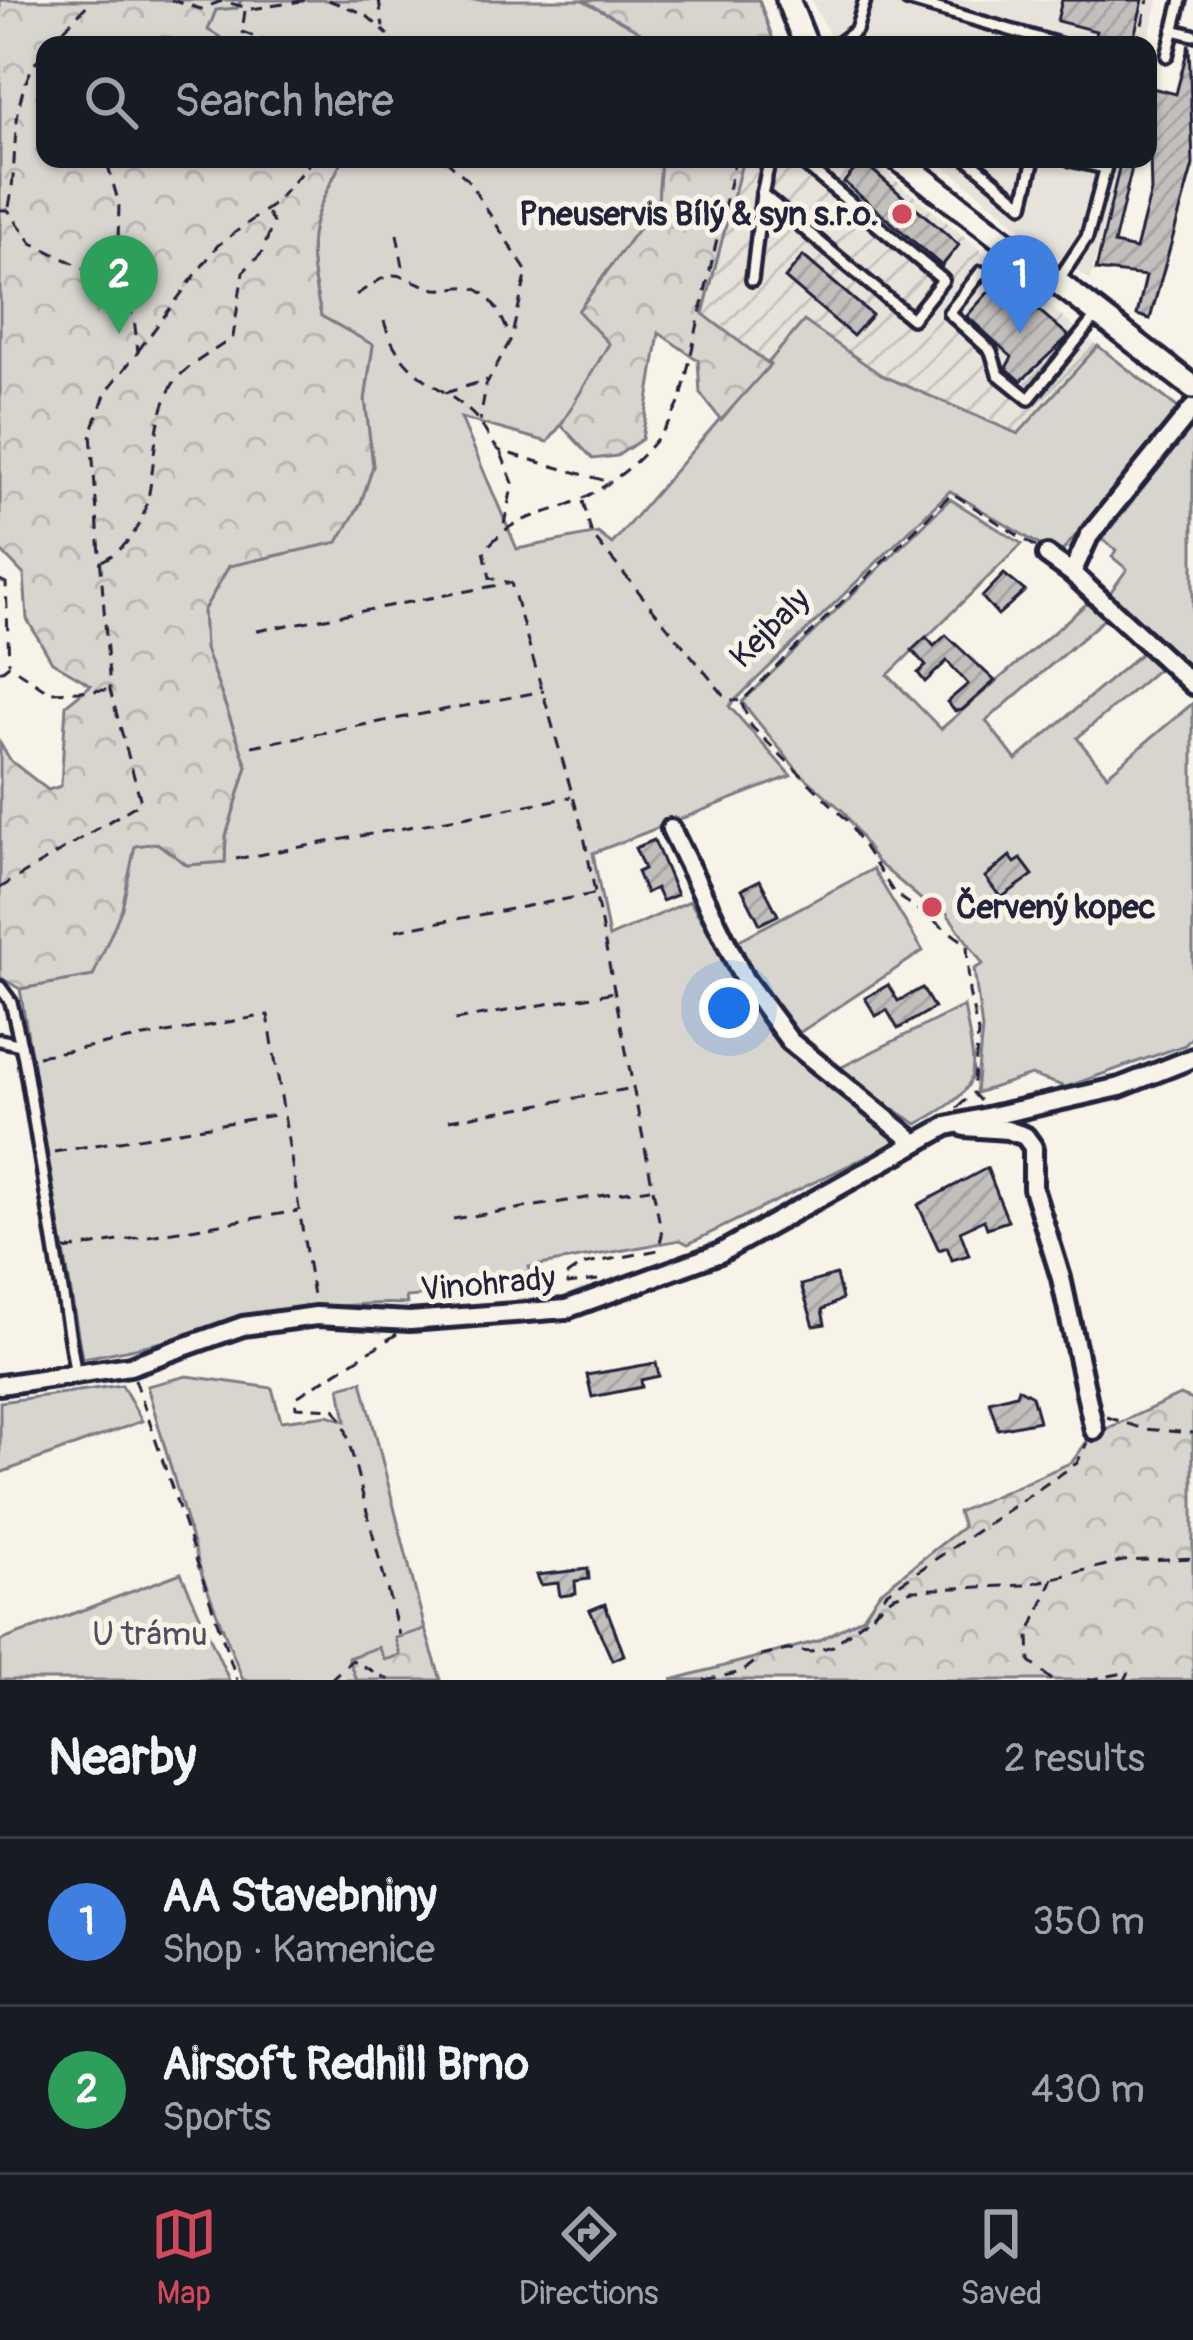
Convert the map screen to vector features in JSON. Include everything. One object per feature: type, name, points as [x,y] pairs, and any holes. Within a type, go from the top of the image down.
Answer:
[{"type":"street","points":[[788,0],[802,36]]},
{"type":"street","points":[[910,168],[1193,390],[1089,536],[1072,573]]},
{"type":"street","points":[[1047,555],[1193,685]]},
{"type":"street","points":[[671,829],[711,919],[778,1026],[916,1143]]},
{"type":"street","name":"Vinohrady","points":[[0,1385],[130,1366],[243,1326],[316,1316],[410,1321],[566,1309],[720,1253],[946,1126],[1120,1087],[1193,1058]]},
{"type":"street","points":[[946,1126],[1007,1130],[1024,1136],[1034,1147],[1034,1188],[1061,1278],[1094,1430]]},
{"type":"lane","points":[[848,36],[856,30],[865,0]]},
{"type":"lane","points":[[907,0],[1031,36]]},
{"type":"lane","points":[[1167,56],[1181,0]]},
{"type":"lane","points":[[1173,30],[1193,35]]},
{"type":"lane","points":[[752,280],[768,168]]},
{"type":"lane","points":[[762,194],[912,320],[943,280],[809,168]]},
{"type":"lane","points":[[979,168],[1023,205],[1032,168]]},
{"type":"lane","points":[[1057,282],[1087,237],[1106,168]]},
{"type":"lane","points":[[981,272],[949,313],[991,351],[998,374],[1029,399],[1098,314]]},
{"type":"lane","points":[[0,987],[11,1002],[24,1058],[76,1376]]},
{"type":"lane","points":[[0,1040],[21,1046]]},
{"type":"path","points":[[58,36],[92,0]]},
{"type":"path","points":[[171,0],[201,9],[229,1],[247,13],[241,36]]},
{"type":"path","points":[[242,8],[308,0]]},
{"type":"path","points":[[328,0],[365,14],[388,35]]},
{"type":"path","points":[[379,0],[388,35]]},
{"type":"path","points":[[1139,36],[1148,0]]},
{"type":"path","points":[[242,32],[252,36]]},
{"type":"path","points":[[36,67],[16,103],[18,152],[8,210],[32,243],[117,284]]},
{"type":"path","points":[[109,168],[119,204],[117,284],[134,317],[137,352]]},
{"type":"path","points":[[0,888],[140,802],[110,690],[92,434],[106,392],[218,245],[266,210],[305,168]]},
{"type":"path","points":[[455,168],[522,258],[526,272],[511,339],[489,380],[480,421]]},
{"type":"path","points":[[503,525],[582,499],[652,449],[681,399],[733,168]]},
{"type":"path","points":[[0,210],[8,210]]},
{"type":"path","points":[[101,561],[125,549],[151,505],[153,455],[174,382],[233,338],[243,272],[262,253],[273,223],[266,210]]},
{"type":"path","points":[[397,234],[397,256],[404,274]]},
{"type":"path","points":[[356,295],[387,275],[404,274],[435,290],[470,287],[485,294],[511,339]]},
{"type":"path","points":[[384,321],[389,338],[413,372],[480,421],[500,451],[513,483],[503,525],[484,550],[490,578],[511,583]]},
{"type":"path","points":[[444,394],[489,380]]},
{"type":"path","points":[[500,451],[608,482]]},
{"type":"path","name":"Kejbaly","points":[[993,1116],[974,1093],[978,1033],[968,992],[971,952],[964,938],[894,893],[846,819],[751,726],[741,702],[952,493],[1047,555]]},
{"type":"path","points":[[582,499],[592,535],[727,699],[741,702]]},
{"type":"path","points":[[0,580],[5,583],[9,665]]},
{"type":"path","points":[[257,631],[511,583]]},
{"type":"path","points":[[511,583],[545,690],[595,894],[662,1235],[658,1250],[582,1265],[562,1278],[576,1282]]},
{"type":"path","points":[[9,665],[49,692],[110,690]]},
{"type":"path","points":[[0,671],[9,665]]},
{"type":"path","points":[[252,746],[545,690]]},
{"type":"path","points":[[236,859],[572,797]]},
{"type":"path","points":[[396,930],[595,894]]},
{"type":"path","points":[[455,1020],[616,991]]},
{"type":"path","points":[[24,1058],[268,1015],[316,1316]]},
{"type":"path","points":[[449,1120],[636,1088]]},
{"type":"path","points":[[40,1154],[285,1113]]},
{"type":"path","points":[[453,1220],[652,1188]]},
{"type":"path","points":[[57,1251],[300,1211]]},
{"type":"path","points":[[392,1340],[347,1360],[295,1398],[296,1408],[304,1411],[334,1408],[344,1423],[399,1635]]},
{"type":"path","points":[[130,1366],[236,1680]]},
{"type":"path","points":[[1089,1408],[1143,1429],[1193,1433]]},
{"type":"path","points":[[869,1622],[886,1594],[1077,1463],[1094,1430]]},
{"type":"path","points":[[704,1680],[742,1672],[762,1656],[833,1646],[869,1622],[892,1598],[912,1590],[1025,1585],[1123,1561],[1193,1558]]},
{"type":"path","points":[[1052,1680],[1030,1662],[1029,1635],[1054,1576]]},
{"type":"path","points":[[330,1680],[352,1660],[389,1680]]},
{"type":"path","points":[[1088,1680],[1129,1672],[1125,1680]]},
{"type":"shaded area","points":[[811,0],[1158,0],[1149,36],[830,36]]},
{"type":"shaded area","points":[[741,168],[881,168],[1098,346],[1018,434],[881,375],[805,322],[770,365],[703,315]]},
{"type":"shaded area","points":[[947,168],[1119,168],[1090,280]]},
{"type":"green space","points":[[0,0],[241,0],[237,8],[216,10],[208,30],[218,36],[36,36],[36,168],[339,168],[316,219],[311,251],[321,316],[373,345],[365,400],[373,466],[361,503],[338,542],[229,566],[203,611],[205,649],[247,766],[226,836],[225,862],[187,865],[157,843],[135,846],[122,908],[93,976],[20,989],[0,977],[0,743],[11,761],[48,790],[61,786],[66,705],[91,685],[52,662],[27,619],[24,575],[0,550]]},
{"type":"green space","points":[[241,0],[583,0],[642,36],[218,36],[208,30],[216,9],[237,8]]},
{"type":"green space","points":[[583,0],[759,0],[772,36],[642,36]]},
{"type":"green space","points":[[339,168],[660,168],[658,202],[579,311],[609,343],[579,401],[548,442],[461,418],[517,549],[598,533],[612,544],[804,321],[881,375],[1018,434],[1098,346],[1182,411],[1058,556],[950,491],[729,706],[791,776],[593,853],[609,937],[690,901],[769,1033],[900,1140],[688,1244],[680,1240],[529,1267],[532,1287],[406,1297],[407,1304],[283,1314],[82,1358],[20,989],[93,976],[134,846],[157,843],[187,865],[225,862],[226,836],[247,766],[205,649],[203,611],[229,566],[338,542],[373,466],[365,400],[373,345],[321,316],[311,251],[322,203]]},
{"type":"green space","points":[[660,168],[741,168],[703,314],[770,365],[721,420],[700,393],[698,360],[659,333],[642,439],[617,456],[593,459],[561,425],[609,344],[578,311],[658,202]]},
{"type":"green space","points":[[1193,419],[1193,679],[1107,597],[1127,569],[1112,557],[1116,550],[1096,535]]},
{"type":"green space","points":[[950,499],[1022,544],[888,675],[941,729],[1091,600],[1109,615],[986,721],[1016,760],[1146,649],[1163,665],[1077,738],[1107,775],[1193,703],[1193,1036],[1185,1045],[1066,1087],[1031,1075],[976,1093],[982,1029],[974,969],[983,964],[941,905],[923,901],[877,862],[844,812],[797,770],[742,702]]},
{"type":"green space","points":[[873,869],[923,951],[793,1037],[732,944]]},
{"type":"green space","points":[[964,1006],[972,1050],[971,1079],[955,1100],[917,1124],[834,1071]]},
{"type":"green space","points":[[187,1376],[272,1388],[281,1421],[328,1415],[346,1421],[340,1387],[362,1381],[425,1629],[407,1636],[401,1655],[385,1660],[349,1658],[356,1680],[243,1680],[202,1575],[147,1386]]},
{"type":"green space","points":[[122,1385],[142,1421],[0,1473],[0,1402]]},
{"type":"green space","points":[[1180,1395],[1193,1400],[1193,1680],[671,1680],[818,1641],[863,1617],[879,1593],[963,1527],[958,1512],[1072,1462],[1091,1436]]},
{"type":"green space","name":"U trámu","points":[[181,1573],[229,1680],[0,1680],[0,1641]]},
{"type":"green space","points":[[425,1629],[441,1680],[356,1680],[348,1658],[378,1647],[385,1660],[400,1655],[395,1638]]},
{"type":"building","points":[[1062,0],[1143,0],[1134,36],[1095,36],[1096,31],[1057,21]]},
{"type":"building","points":[[1189,44],[1193,165],[1150,319],[1137,315],[1146,276],[1096,270],[1119,168],[1132,168],[1114,244],[1136,249],[1151,191],[1150,168],[1157,168],[1157,89],[1176,94]]},
{"type":"building","name":"Pneuservis Bílý & syn s.r.o.","points":[[856,168],[870,168],[959,245],[942,266],[844,182]]},
{"type":"building","points":[[803,256],[872,315],[853,336],[785,278]]},
{"type":"building","points":[[1001,278],[1069,336],[1021,381],[1006,368],[1012,357],[967,316]]},
{"type":"building","points":[[1004,574],[1025,591],[998,615],[982,597]]},
{"type":"building","points":[[946,635],[995,681],[962,710],[955,711],[947,702],[968,684],[947,661],[925,682],[918,673],[926,666],[912,650],[926,637],[934,646]]},
{"type":"building","points":[[654,840],[677,895],[662,901],[656,888],[646,893],[637,872],[644,869],[635,848]]},
{"type":"building","points":[[1010,856],[1015,863],[1021,859],[1033,875],[1001,898],[985,877]]},
{"type":"building","points":[[760,880],[778,915],[760,924],[742,889]]},
{"type":"building","points":[[888,985],[898,1001],[922,988],[934,1008],[898,1029],[887,1010],[876,1016],[865,998]]},
{"type":"building","points":[[987,1168],[1008,1221],[987,1228],[984,1220],[960,1231],[969,1255],[952,1260],[947,1247],[939,1250],[918,1205]]},
{"type":"building","points":[[836,1275],[842,1299],[822,1310],[825,1324],[814,1326],[801,1285]]},
{"type":"building","points":[[656,1363],[659,1376],[641,1380],[642,1387],[592,1397],[587,1375]]},
{"type":"building","points":[[1018,1388],[1032,1396],[1039,1421],[998,1429],[989,1401],[1016,1394]]},
{"type":"building","points":[[588,1569],[589,1579],[575,1581],[576,1594],[560,1596],[558,1583],[541,1585],[537,1575]]},
{"type":"building","points":[[605,1604],[624,1655],[612,1660],[590,1610]]},
{"type":"place","name":"Pneuservis Bílý & syn s.r.o.","points":[[902,214]]},
{"type":"place","name":"Airsoft Redhill Brno","points":[[119,334]]},
{"type":"place","name":"AA Stavebniny","points":[[1020,334]]},
{"type":"place","name":"Červený kopec","points":[[932,907]]}]
